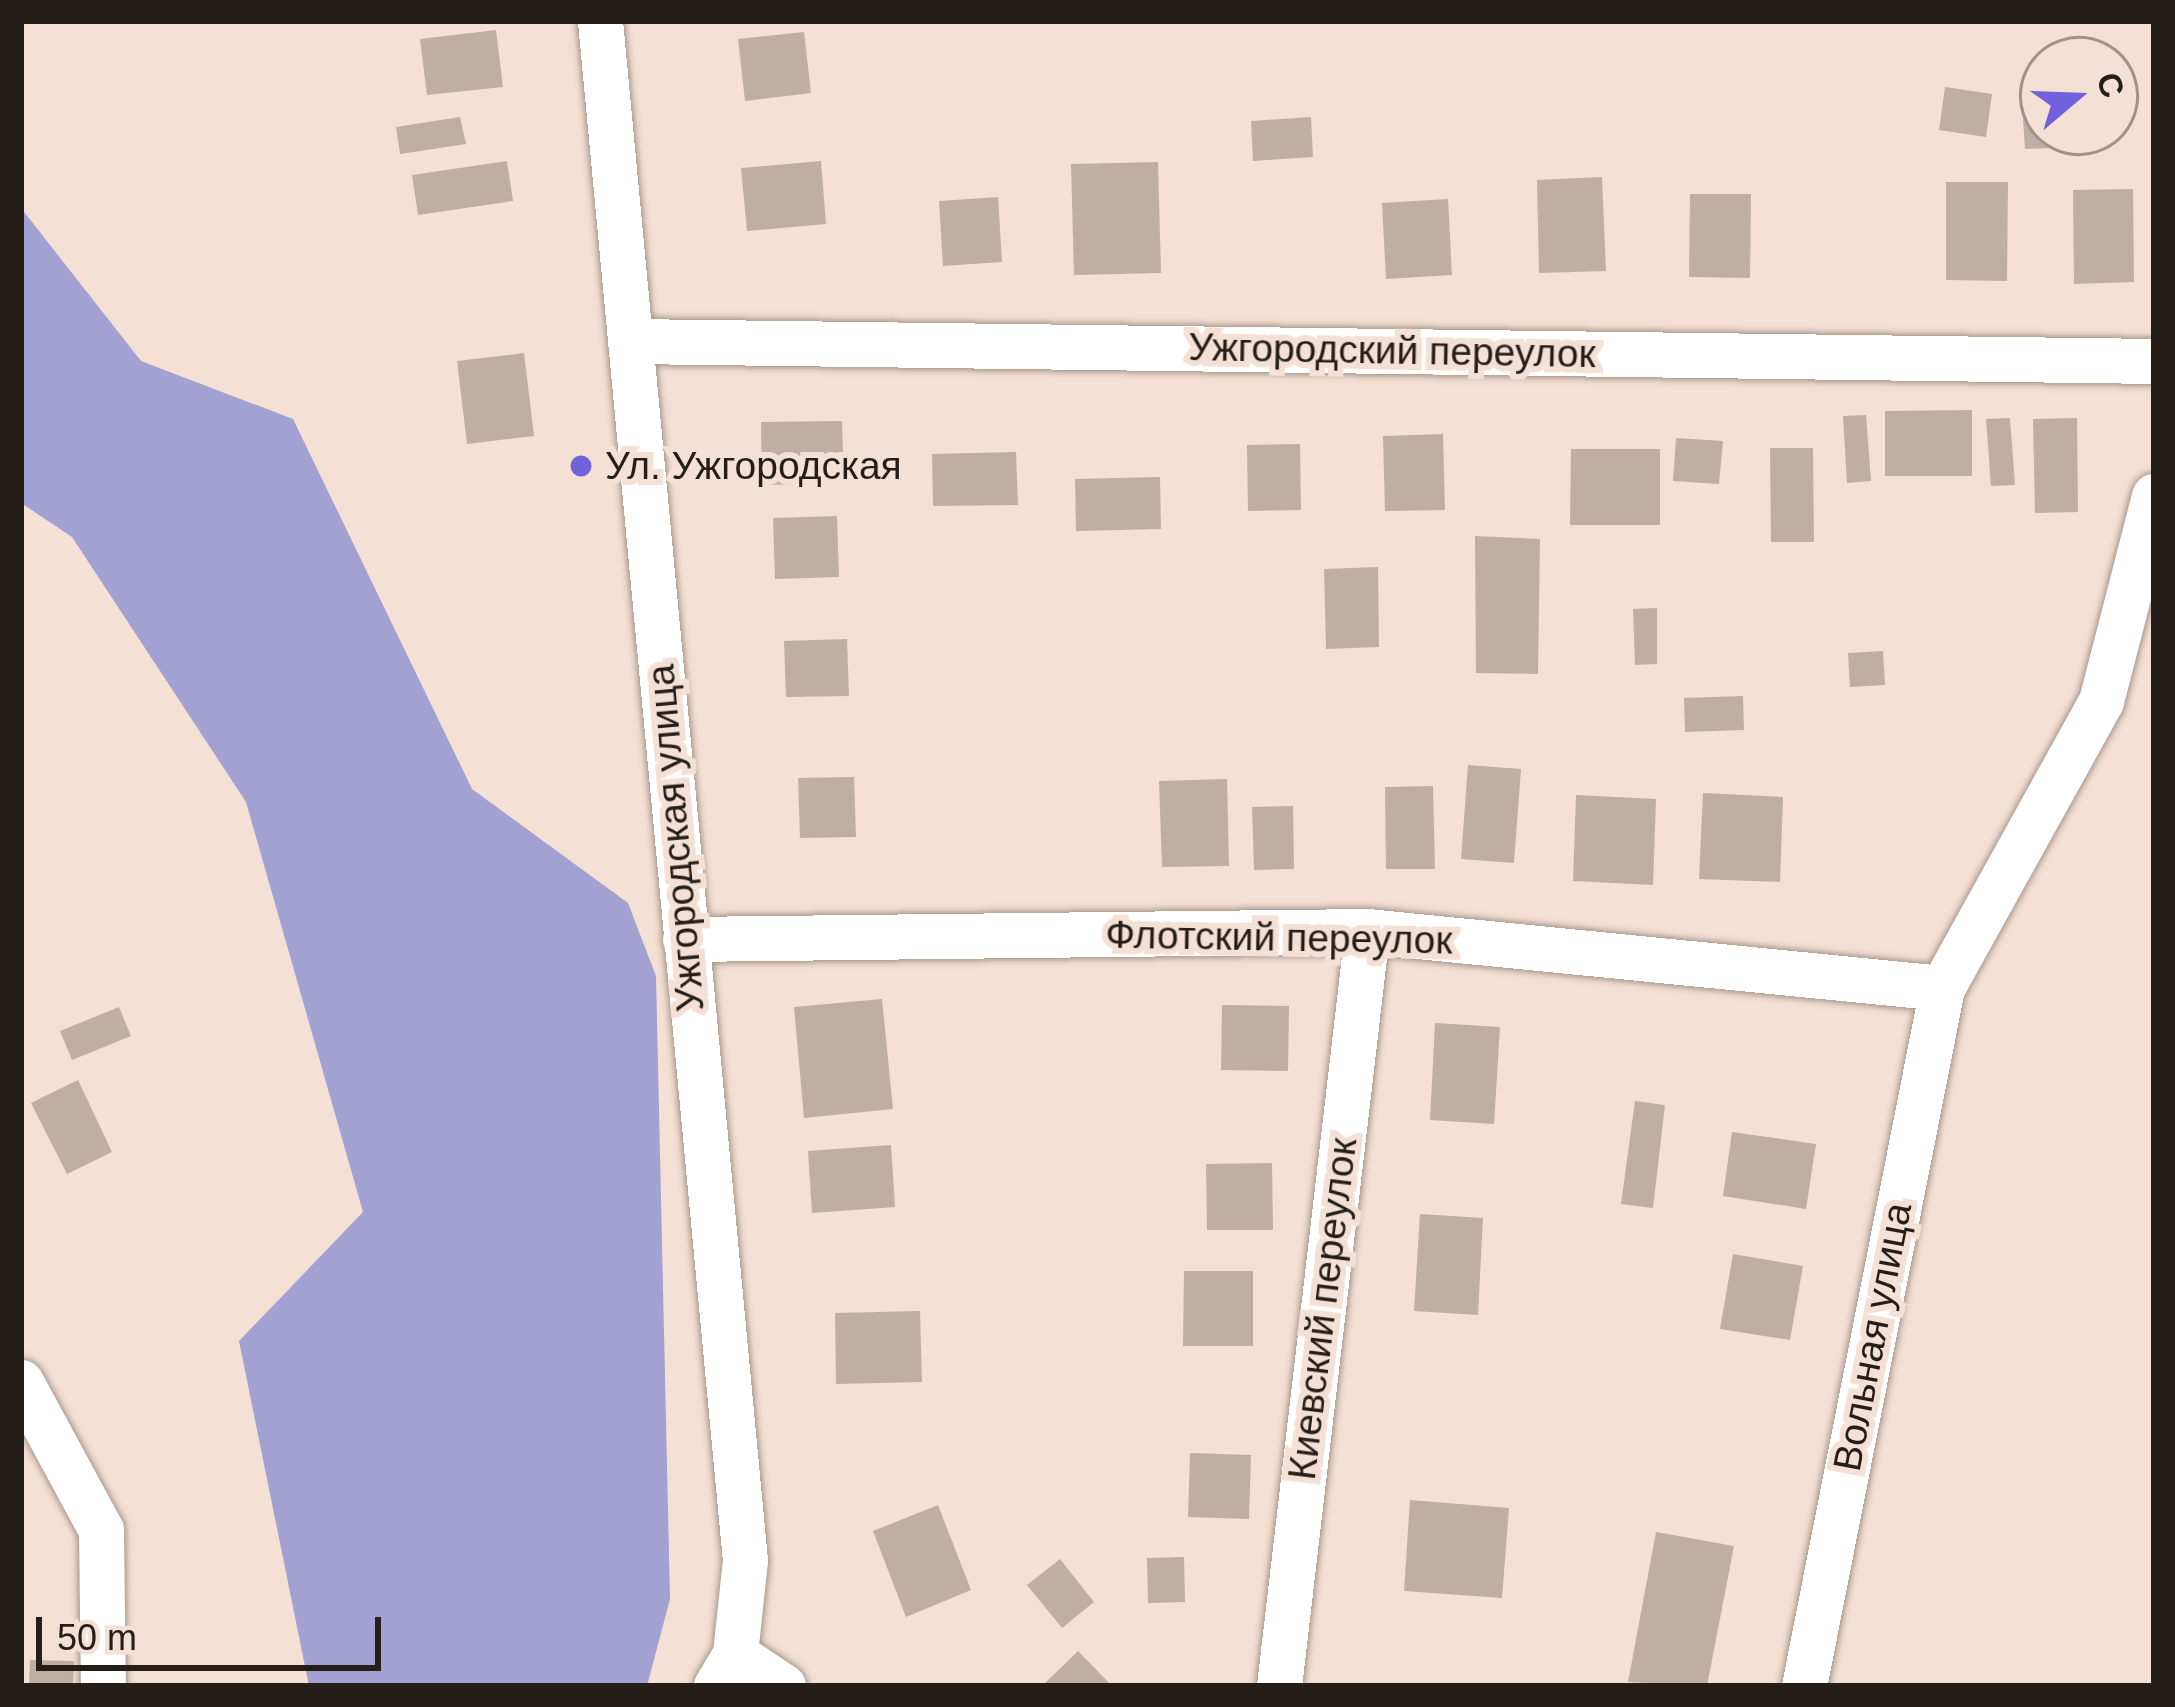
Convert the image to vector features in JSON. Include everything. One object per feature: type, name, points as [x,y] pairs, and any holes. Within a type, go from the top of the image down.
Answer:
[{"type":"street","name":"Ужгородская улица","points":[[600,21],[745,1560],[726,1670]]},
{"type":"street","name":"Ужгородский переулок","points":[[630,341],[2154,361]]},
{"type":"street","name":"Вольная улица","points":[[1804,1686],[1942,988],[2101,701],[2154,496]]},
{"type":"street","name":"Флотский переулок","points":[[685,939],[1367,931],[1942,988]]},
{"type":"street","name":"Киевский переулок","points":[[1279,1686],[1367,931]]},
{"type":"street","points":[[25,1380],[101,1530],[103,1686]]},
{"type":"street","points":[[726,1670],[783,1686]]},
{"type":"water","points":[[21,208],[141,361],[293,419],[472,789],[628,903],[656,976],[670,1599],[647,1686],[309,1686],[239,1341],[363,1212],[246,802],[72,537],[21,503]]},
{"type":"building","points":[[496,30],[503,87],[427,95],[420,39]]},
{"type":"building","points":[[804,32],[811,93],[745,101],[738,39]]},
{"type":"building","points":[[1945,87],[1992,94],[1986,137],[1939,130]]},
{"type":"building","points":[[460,117],[466,144],[400,154],[396,127]]},
{"type":"building","points":[[1311,117],[1313,157],[1253,161],[1251,121]]},
{"type":"building","points":[[507,161],[513,201],[418,215],[412,175]]},
{"type":"building","points":[[821,161],[826,224],[747,231],[741,168]]},
{"type":"building","points":[[1158,162],[1161,273],[1074,275],[1071,164]]},
{"type":"building","points":[[1602,177],[1606,271],[1539,273],[1537,180]]},
{"type":"building","points":[[1946,182],[2008,182],[2007,281],[1946,280]]},
{"type":"building","points":[[2133,189],[2134,282],[2074,284],[2073,190]]},
{"type":"building","points":[[1690,194],[1751,194],[1750,278],[1689,277]]},
{"type":"building","points":[[998,197],[1002,262],[943,266],[939,201]]},
{"type":"building","points":[[1448,199],[1452,275],[1386,279],[1382,203]]},
{"type":"building","points":[[524,353],[534,436],[467,444],[457,361]]},
{"type":"building","points":[[1972,410],[1972,476],[1885,476],[1885,411]]},
{"type":"building","points":[[1866,415],[1871,481],[1847,483],[1843,416]]},
{"type":"building","points":[[2010,418],[2015,485],[1991,486],[1986,419]]},
{"type":"building","points":[[2077,418],[2078,512],[2035,513],[2033,419]]},
{"type":"building","points":[[842,421],[844,483],[762,485],[761,422]]},
{"type":"building","points":[[1443,434],[1445,510],[1385,511],[1383,436]]},
{"type":"building","points":[[1676,438],[1723,441],[1719,484],[1673,481]]},
{"type":"building","points":[[1300,444],[1301,510],[1248,511],[1247,445]]},
{"type":"building","points":[[1770,448],[1813,448],[1814,542],[1771,542]]},
{"type":"building","points":[[1571,449],[1660,449],[1660,525],[1570,525]]},
{"type":"building","points":[[1016,452],[1018,505],[933,506],[932,454]]},
{"type":"building","points":[[1160,477],[1161,529],[1076,531],[1075,479]]},
{"type":"building","points":[[837,516],[839,577],[775,579],[773,518]]},
{"type":"building","points":[[1475,536],[1540,539],[1538,674],[1476,673]]},
{"type":"building","points":[[1378,567],[1379,647],[1326,649],[1324,569]]},
{"type":"building","points":[[1657,608],[1657,664],[1635,665],[1633,609]]},
{"type":"building","points":[[847,639],[849,696],[786,697],[784,641]]},
{"type":"building","points":[[1883,651],[1885,685],[1850,687],[1848,653]]},
{"type":"building","points":[[1743,696],[1744,730],[1685,732],[1684,698]]},
{"type":"building","points":[[1468,765],[1521,769],[1514,863],[1461,859]]},
{"type":"building","points":[[854,777],[856,837],[800,838],[798,778]]},
{"type":"building","points":[[1227,779],[1229,866],[1162,867],[1159,781]]},
{"type":"building","points":[[1433,786],[1435,869],[1386,869],[1385,787]]},
{"type":"building","points":[[1703,793],[1783,797],[1780,882],[1699,879]]},
{"type":"building","points":[[1576,795],[1656,799],[1653,885],[1573,881]]},
{"type":"building","points":[[1293,806],[1294,869],[1254,870],[1252,807]]},
{"type":"building","points":[[882,999],[893,1109],[804,1118],[794,1007]]},
{"type":"building","points":[[1222,1005],[1289,1006],[1288,1071],[1221,1070]]},
{"type":"building","points":[[119,1007],[131,1036],[72,1060],[60,1031]]},
{"type":"building","points":[[1435,1023],[1500,1027],[1494,1124],[1430,1120]]},
{"type":"building","points":[[78,1080],[112,1152],[67,1174],[31,1103]]},
{"type":"building","points":[[1635,1101],[1665,1105],[1653,1208],[1621,1204]]},
{"type":"building","points":[[1732,1132],[1816,1144],[1806,1209],[1723,1196]]},
{"type":"building","points":[[891,1145],[895,1207],[812,1213],[808,1151]]},
{"type":"building","points":[[1272,1163],[1273,1230],[1207,1230],[1206,1164]]},
{"type":"building","points":[[1420,1214],[1483,1218],[1478,1315],[1414,1311]]},
{"type":"building","points":[[1733,1254],[1803,1266],[1790,1340],[1720,1329]]},
{"type":"building","points":[[1184,1271],[1253,1271],[1253,1346],[1183,1346]]},
{"type":"building","points":[[920,1311],[922,1382],[836,1384],[835,1313]]},
{"type":"building","points":[[1190,1453],[1251,1455],[1249,1519],[1188,1517]]},
{"type":"building","points":[[1410,1500],[1509,1508],[1502,1598],[1404,1591]]},
{"type":"building","points":[[938,1505],[971,1590],[906,1617],[873,1531]]},
{"type":"building","points":[[1656,1532],[1734,1546],[1707,1686],[1628,1682]]},
{"type":"building","points":[[1184,1557],[1185,1602],[1148,1603],[1147,1558]]},
{"type":"building","points":[[1060,1559],[1094,1602],[1062,1628],[1027,1585]]},
{"type":"building","points":[[1078,1651],[1112,1686],[1042,1686]]},
{"type":"building","points":[[30,1660],[74,1661],[73,1686],[29,1686]]},
{"type":"place","name":"Ул. Ужгородская","points":[[581,466]]}]
